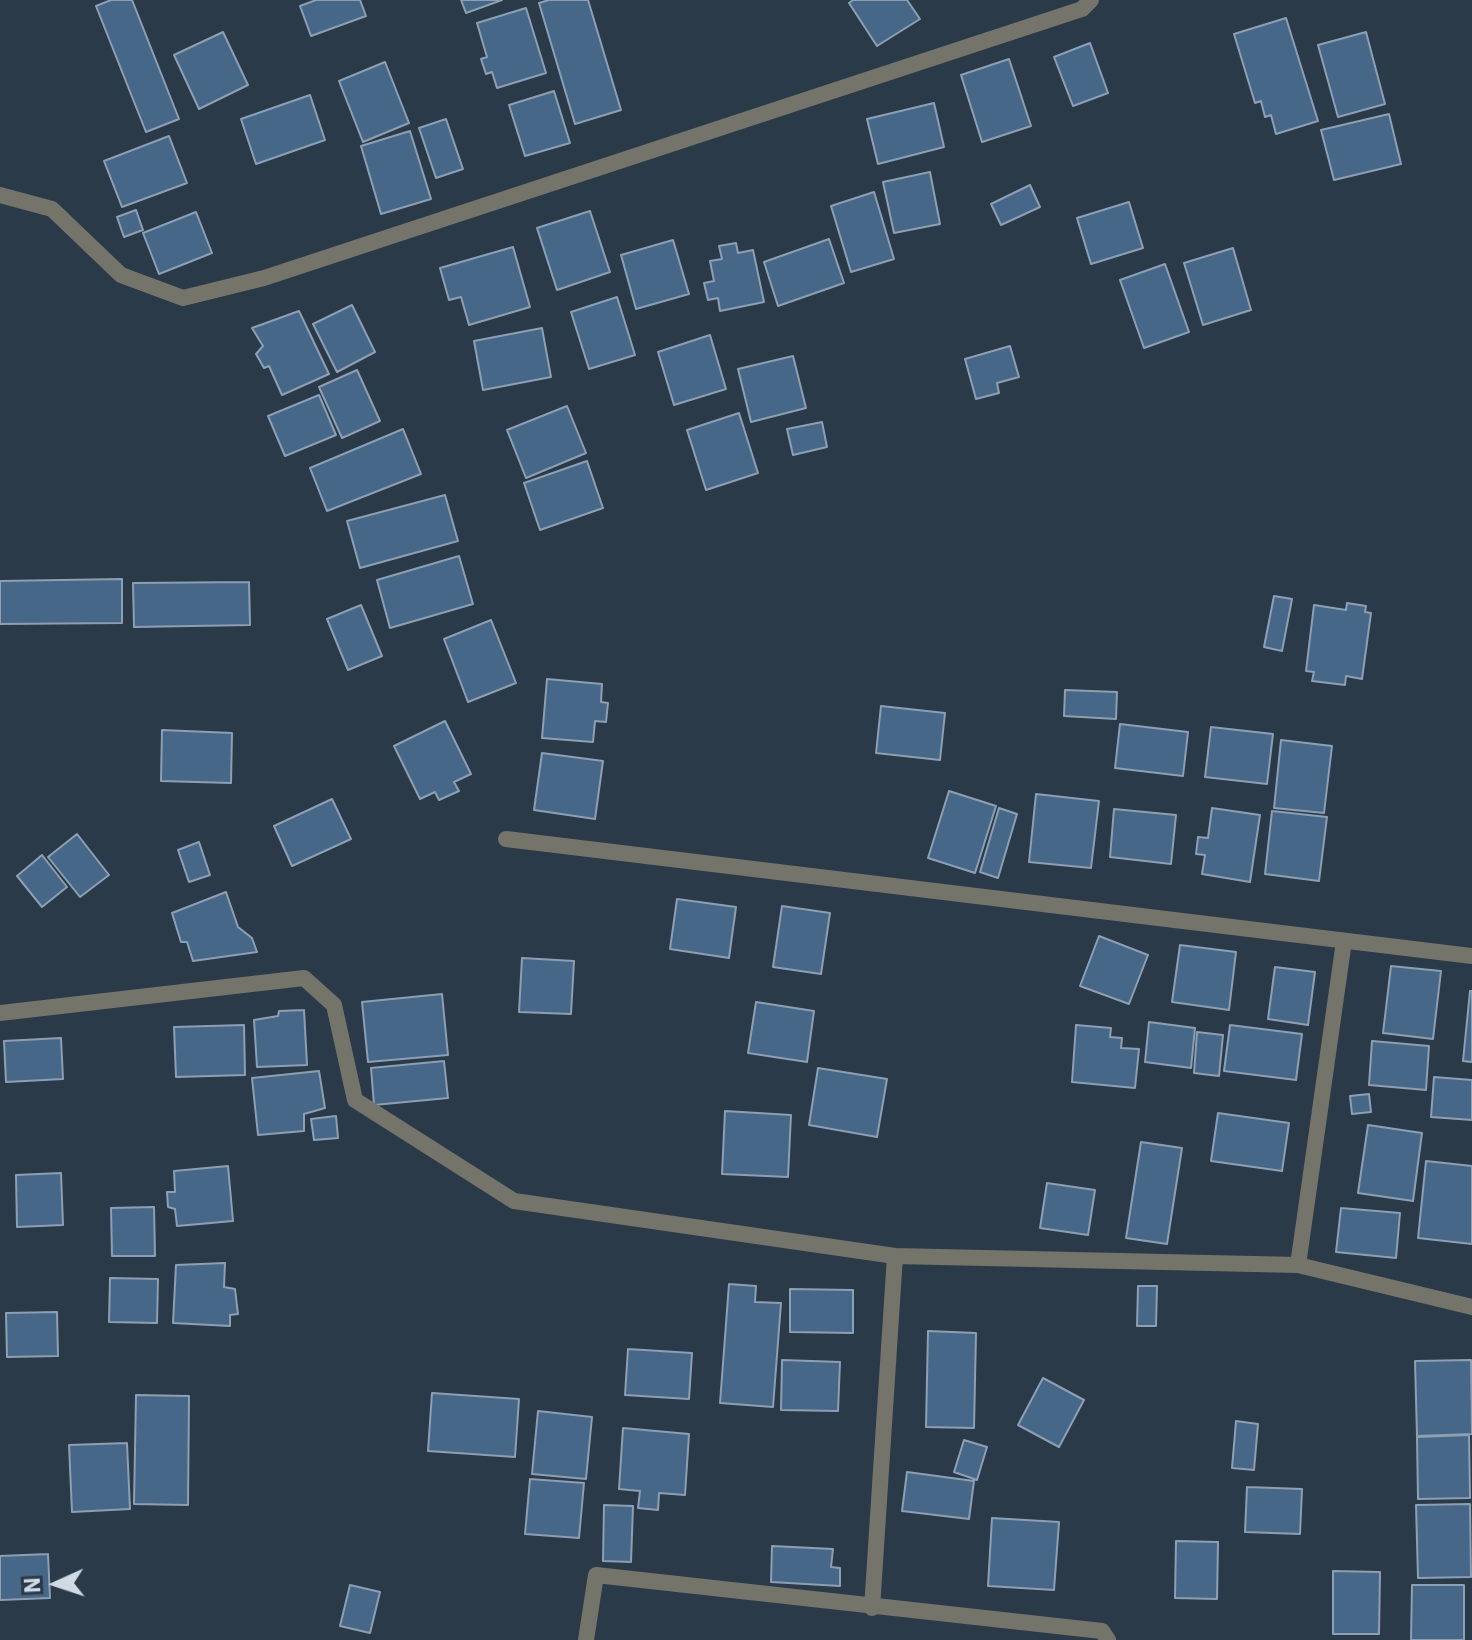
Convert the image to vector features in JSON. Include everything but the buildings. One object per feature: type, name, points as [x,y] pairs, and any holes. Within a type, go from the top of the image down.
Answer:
[{"type":"street","points":[[0,195],[52,209],[121,275],[183,298],[264,278],[1082,9],[1091,0]]},
{"type":"street","points":[[506,839],[1472,956]]},
{"type":"street","points":[[1298,1265],[1344,941]]},
{"type":"street","points":[[0,1013],[304,978],[334,1005],[355,1100],[514,1201],[895,1256],[1298,1265],[1472,1307]]},
{"type":"street","points":[[872,1608],[895,1256]]},
{"type":"street","points":[[586,1640],[596,1575],[872,1608],[1102,1631],[1108,1640]]}]
